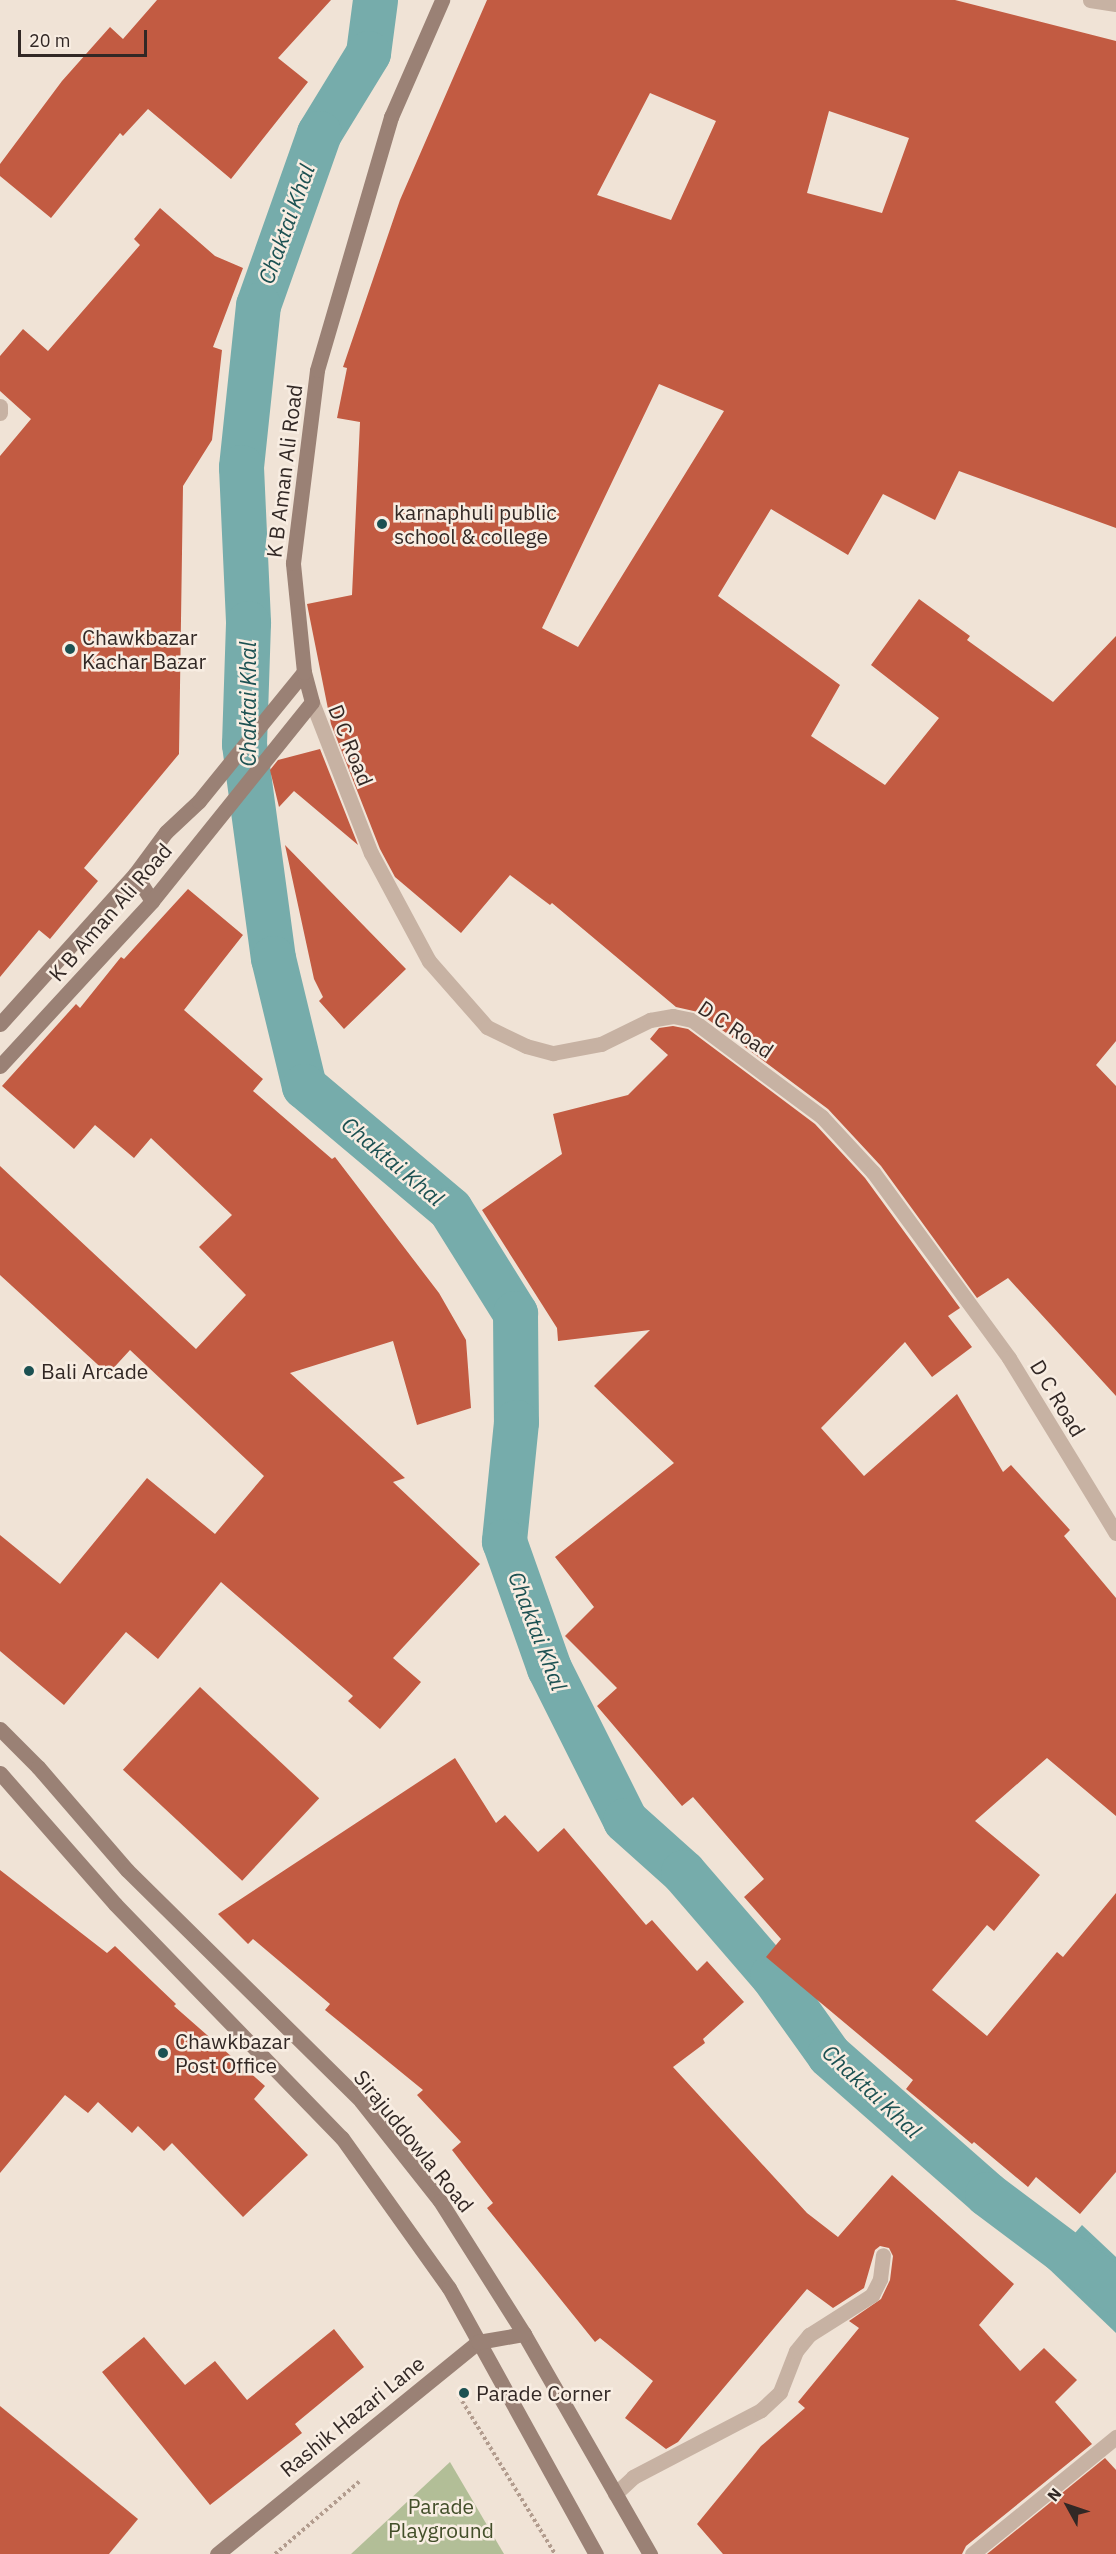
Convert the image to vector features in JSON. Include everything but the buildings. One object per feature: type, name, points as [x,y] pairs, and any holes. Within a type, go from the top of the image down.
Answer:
[{"type":"main road","name":"K B Aman Ali Road","points":[[0,1066],[152,901],[209,825],[312,702],[304,672],[293,563],[317,370],[391,117],[442,0]]},
{"type":"main road","name":"K B Aman Ali Road","points":[[0,1024],[135,874],[166,832],[199,801],[304,672]]},
{"type":"main road","points":[[135,874],[152,901]]},
{"type":"main road","name":"Sirajuddowla Road","points":[[0,1729],[38,1767],[128,1870],[361,2102],[440,2201],[524,2334],[650,2554]]},
{"type":"main road","points":[[1,1776],[130,1921],[342,2138],[418,2240],[478,2342],[596,2554]]},
{"type":"main road","name":"Rashik Hazari Lane","points":[[217,2554],[478,2342],[524,2334]]},
{"type":"street","points":[[1090,0],[1116,4]]},
{"type":"street","points":[[0,406],[0,413]]},
{"type":"street","name":"D C Road","points":[[312,702],[372,853],[429,962],[487,1026],[526,1046],[553,1053],[602,1044],[650,1020],[673,1016],[692,1020],[822,1117],[873,1172],[1009,1358],[1116,1533]]},
{"type":"street","points":[[615,2494],[633,2477],[761,2410],[780,2392],[796,2351],[809,2335],[872,2295],[880,2280],[883,2255]]},
{"type":"street","points":[[972,2554],[1116,2437]]},
{"type":"path","points":[[451,2403],[459,2396],[555,2554]]},
{"type":"path","points":[[275,2554],[369,2473]]},
{"type":"green space","name":"Parade Playground","points":[[450,2462],[504,2554],[351,2554]]},
{"type":"water","points":[[1082,2225],[1116,2257],[1116,2333],[1046,2266]]},
{"type":"waterway","name":"Chaktai Khal","points":[[375,0],[368,53],[319,133],[258,305],[241,467],[248,623],[244,744],[273,958],[304,1086],[450,1209],[515,1313],[516,1422],[504,1541],[549,1668],[625,1820],[683,1872],[772,1975],[829,2055],[987,2194],[1116,2291]]},
{"type":"place","name":"karnaphuli public school & college","points":[[382,524]]},
{"type":"place","name":"Chawkbazar Kachar Bazar","points":[[70,649]]},
{"type":"place","name":"Bali Arcade","points":[[29,1371]]},
{"type":"place","name":"Chawkbazar Post Office","points":[[163,2053]]},
{"type":"place","name":"Parade Corner","points":[[464,2393]]}]
